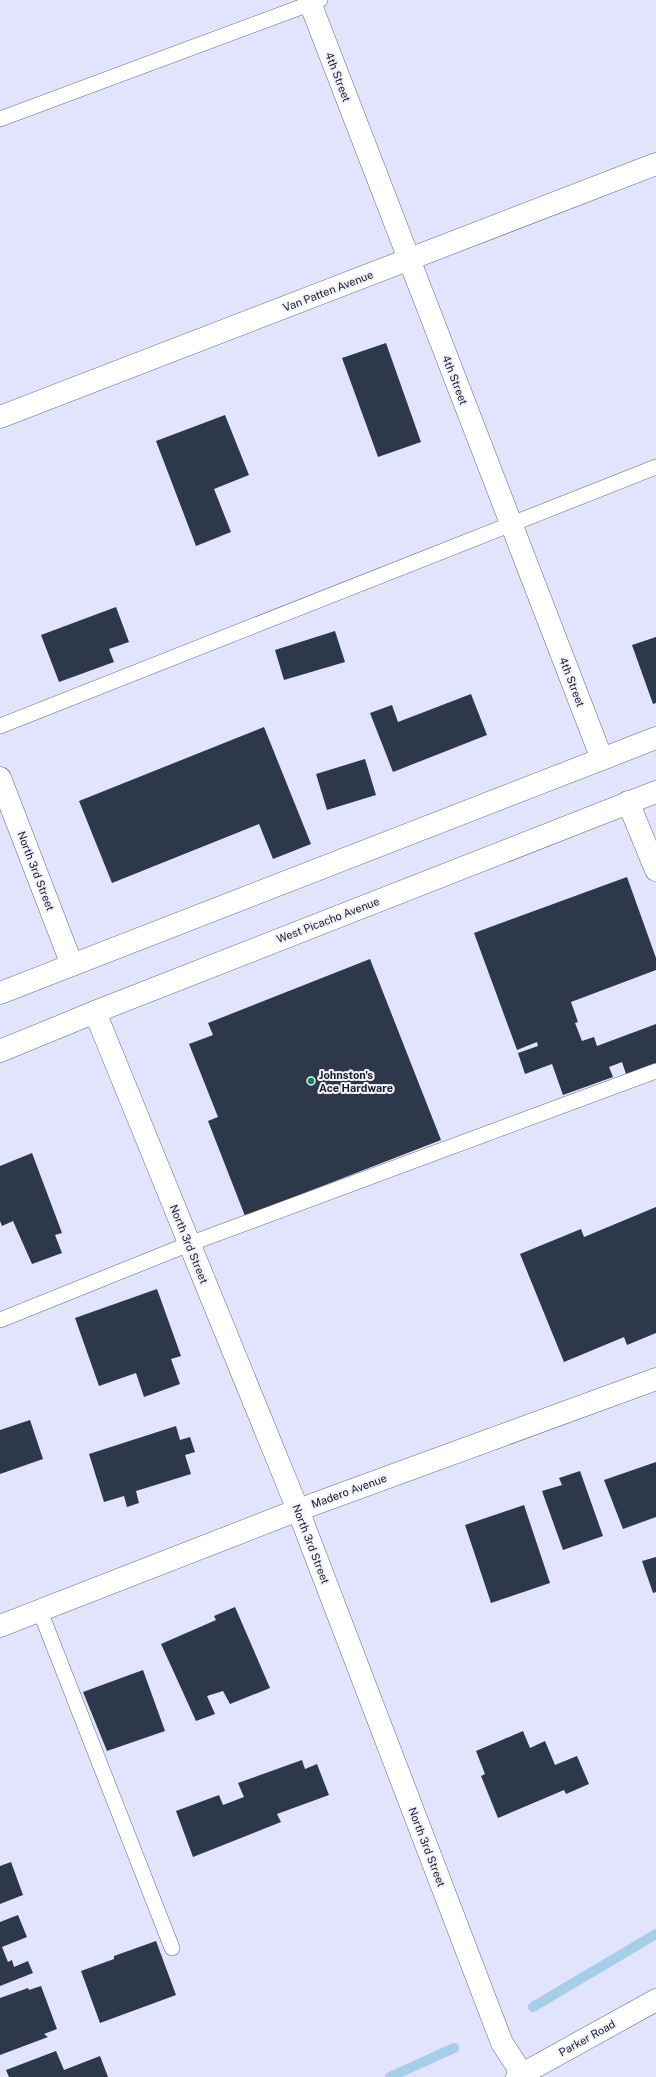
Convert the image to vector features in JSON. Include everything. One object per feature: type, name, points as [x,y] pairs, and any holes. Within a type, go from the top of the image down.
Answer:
[{"type":"street","name":"4th Street","points":[[313,1],[408,260],[602,759]]},
{"type":"street","name":"Van Patten Avenue","points":[[0,417],[656,164]]},
{"type":"street","points":[[0,993],[656,738]]},
{"type":"street","name":"North 3rd Street","points":[[0,778],[72,965]]},
{"type":"street","name":"West Picacho Avenue","points":[[0,1051],[95,1012],[656,792]]},
{"type":"street","points":[[628,802],[656,870]]},
{"type":"street","name":"North 3rd Street","points":[[95,1012],[298,1510],[502,2043],[521,2076]]},
{"type":"street","name":"Madero Avenue","points":[[0,1626],[298,1510],[656,1380]]},
{"type":"street","name":"Parker Road","points":[[521,2076],[656,2000]]},
{"type":"lane","points":[[0,119],[313,1]]},
{"type":"lane","points":[[0,726],[656,467]]},
{"type":"lane","points":[[0,1320],[190,1244],[656,1071]]},
{"type":"lane","points":[[40,1611],[172,1948]]},
{"type":"building","points":[[386,343],[421,442],[378,457],[342,358]]},
{"type":"building","points":[[225,415],[249,475],[214,489],[231,532],[196,546],[156,441]]},
{"type":"building","points":[[116,607],[129,642],[109,649],[114,662],[59,682],[41,635]]},
{"type":"building","points":[[335,631],[345,662],[284,680],[275,650]]},
{"type":"building","points":[[656,637],[656,703],[653,704],[632,645]]},
{"type":"building","points":[[471,694],[487,735],[393,772],[370,713],[392,705],[398,722]]},
{"type":"building","points":[[264,727],[311,844],[273,859],[259,824],[112,883],[79,801]]},
{"type":"building","points":[[365,759],[376,795],[327,810],[316,774]]},
{"type":"building","points":[[627,877],[656,958],[656,970],[571,1002],[578,1022],[575,1023],[582,1041],[594,1037],[597,1046],[656,1024],[656,1070],[628,1080],[622,1062],[609,1067],[613,1077],[563,1095],[552,1064],[525,1074],[518,1053],[538,1046],[537,1042],[517,1050],[474,933]]},
{"type":"building","name":"Johnston's Ace Hardware","points":[[370,959],[441,1140],[245,1216],[208,1121],[218,1117],[189,1044],[213,1035],[208,1023]]},
{"type":"building","points":[[32,1153],[62,1233],[55,1235],[62,1253],[32,1264],[13,1221],[2,1226],[0,1221],[0,1166]]},
{"type":"building","points":[[656,1207],[656,1333],[627,1345],[624,1337],[564,1362],[520,1254],[581,1229],[584,1237]]},
{"type":"building","points":[[157,1289],[181,1356],[171,1359],[180,1384],[144,1397],[136,1373],[99,1386],[75,1318]]},
{"type":"building","points":[[30,1420],[43,1459],[0,1474],[0,1430]]},
{"type":"building","points":[[176,1426],[180,1440],[190,1437],[195,1452],[185,1455],[191,1474],[136,1491],[139,1503],[127,1507],[124,1496],[104,1502],[89,1454]]},
{"type":"building","points":[[656,1462],[656,1517],[623,1529],[604,1480]]},
{"type":"building","points":[[580,1471],[603,1536],[563,1550],[542,1491],[562,1485],[559,1478]]},
{"type":"building","points":[[524,1505],[550,1583],[491,1603],[465,1525]]},
{"type":"building","points":[[656,1557],[656,1592],[653,1593],[642,1561]]},
{"type":"building","points":[[235,1607],[270,1688],[230,1704],[223,1691],[207,1696],[215,1714],[196,1721],[161,1644],[216,1620],[214,1616]]},
{"type":"building","points":[[143,1670],[165,1731],[107,1751],[83,1692]]},
{"type":"building","points":[[523,1731],[530,1748],[545,1741],[555,1765],[577,1756],[589,1784],[566,1794],[564,1790],[498,1818],[481,1776],[485,1774],[476,1751]]},
{"type":"building","points":[[302,1760],[305,1769],[317,1764],[329,1795],[277,1814],[281,1822],[193,1857],[176,1811],[219,1795],[223,1805],[244,1797],[238,1783]]},
{"type":"building","points":[[11,1862],[23,1895],[0,1904],[0,1866]]},
{"type":"building","points":[[18,1915],[27,1937],[2,1947],[8,1962],[12,1960],[14,1967],[28,1961],[33,1973],[0,1986],[0,1922]]},
{"type":"building","points":[[156,1941],[176,1995],[100,2023],[81,1971],[114,1959],[114,1956]]},
{"type":"building","points":[[41,1986],[57,2029],[44,2034],[48,2037],[0,2055],[0,1998],[28,1988],[29,1990]]},
{"type":"building","points":[[56,2051],[64,2070],[100,2056],[108,2077],[9,2077],[6,2070]]},
{"type":"waterway","points":[[533,2007],[656,1934]]},
{"type":"waterway","points":[[390,2077],[454,2048]]},
{"type":"place","name":"Johnston's Ace Hardware","points":[[311,1081]]}]
